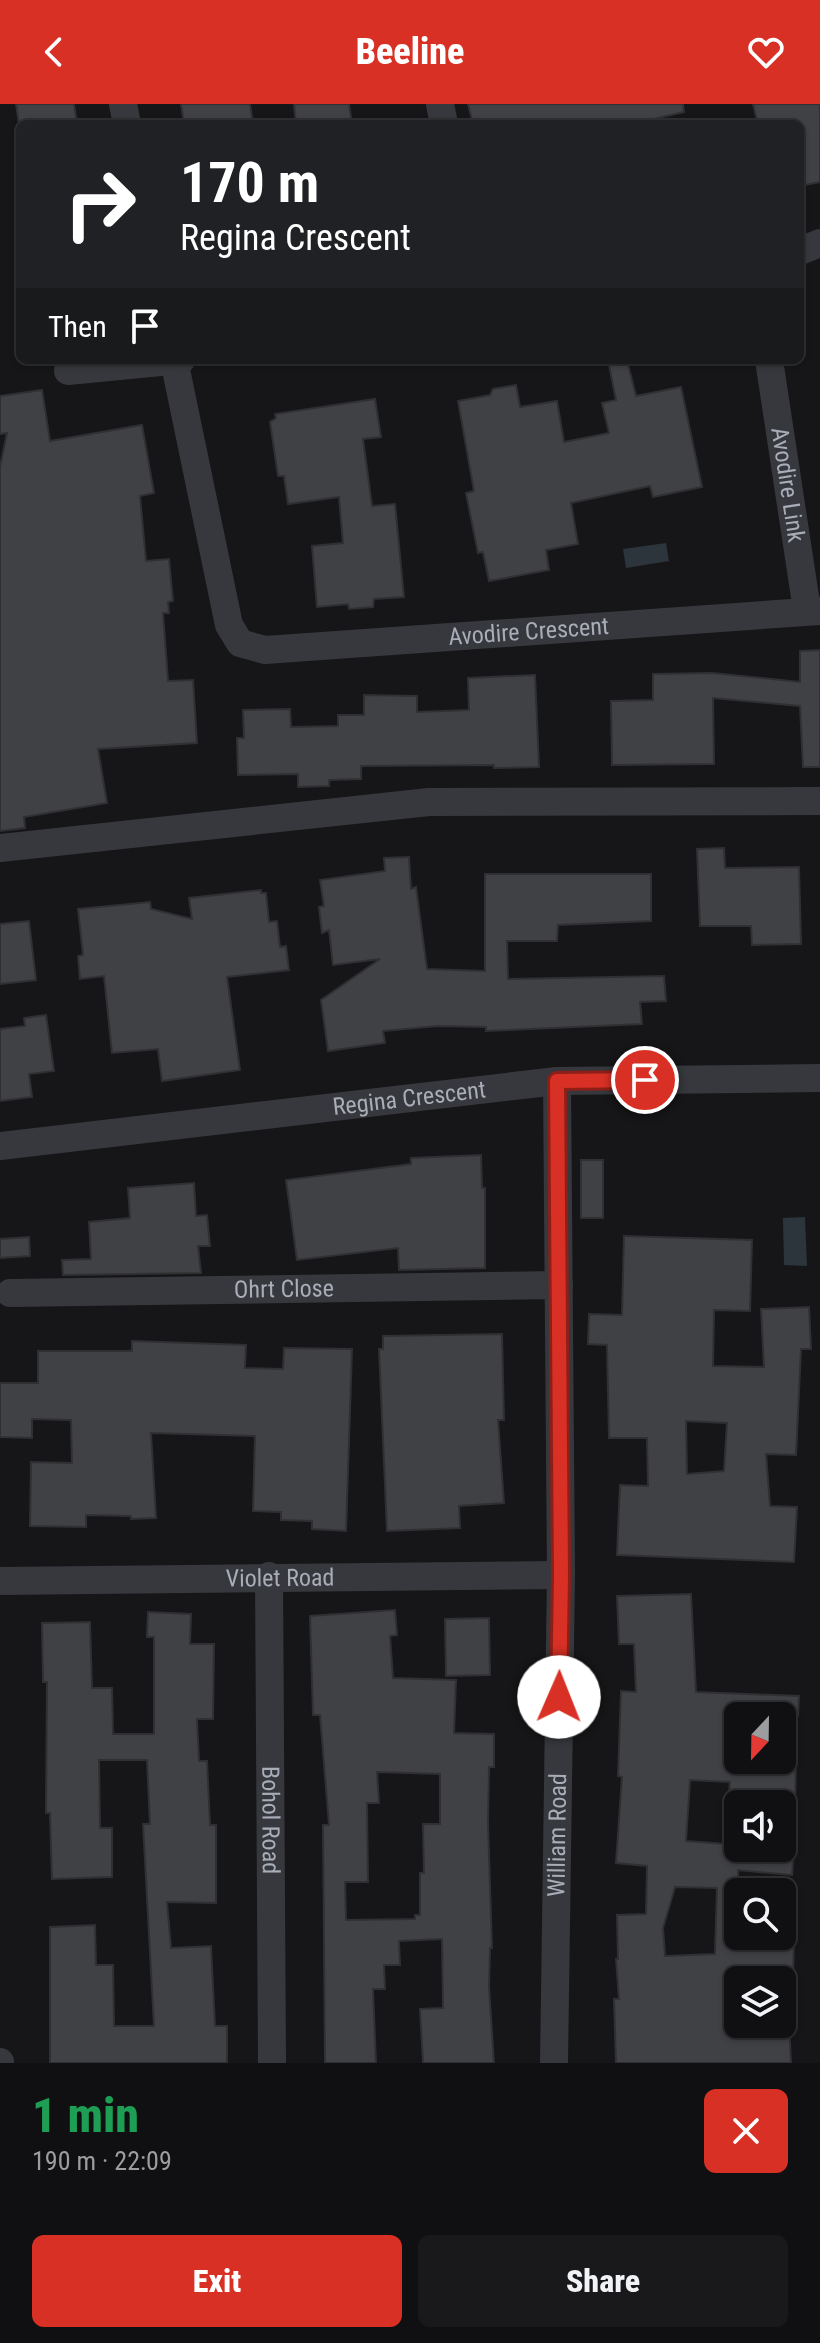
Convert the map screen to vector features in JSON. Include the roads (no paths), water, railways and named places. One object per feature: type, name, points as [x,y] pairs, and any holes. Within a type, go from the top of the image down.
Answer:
[{"type":"street","points":[[68,371],[135,364]]},
{"type":"street","name":"Avodire Crescent","points":[[175,364],[229,625],[240,643],[265,650],[814,610]]},
{"type":"street","name":"Avodire Link","points":[[770,364],[814,610]]},
{"type":"street","points":[[0,848],[429,802],[820,801]]},
{"type":"street","name":"Regina Crescent","points":[[0,1146],[557,1081],[820,1078]]},
{"type":"street","name":"William Road","points":[[554,2063],[561,1575],[557,1081]]},
{"type":"street","name":"Ohrt Close","points":[[10,1293],[559,1285]]},
{"type":"street","name":"Violet Road","points":[[0,1581],[561,1575]]},
{"type":"street","name":"Bohol Road","points":[[269,1576],[272,2063]]}]
